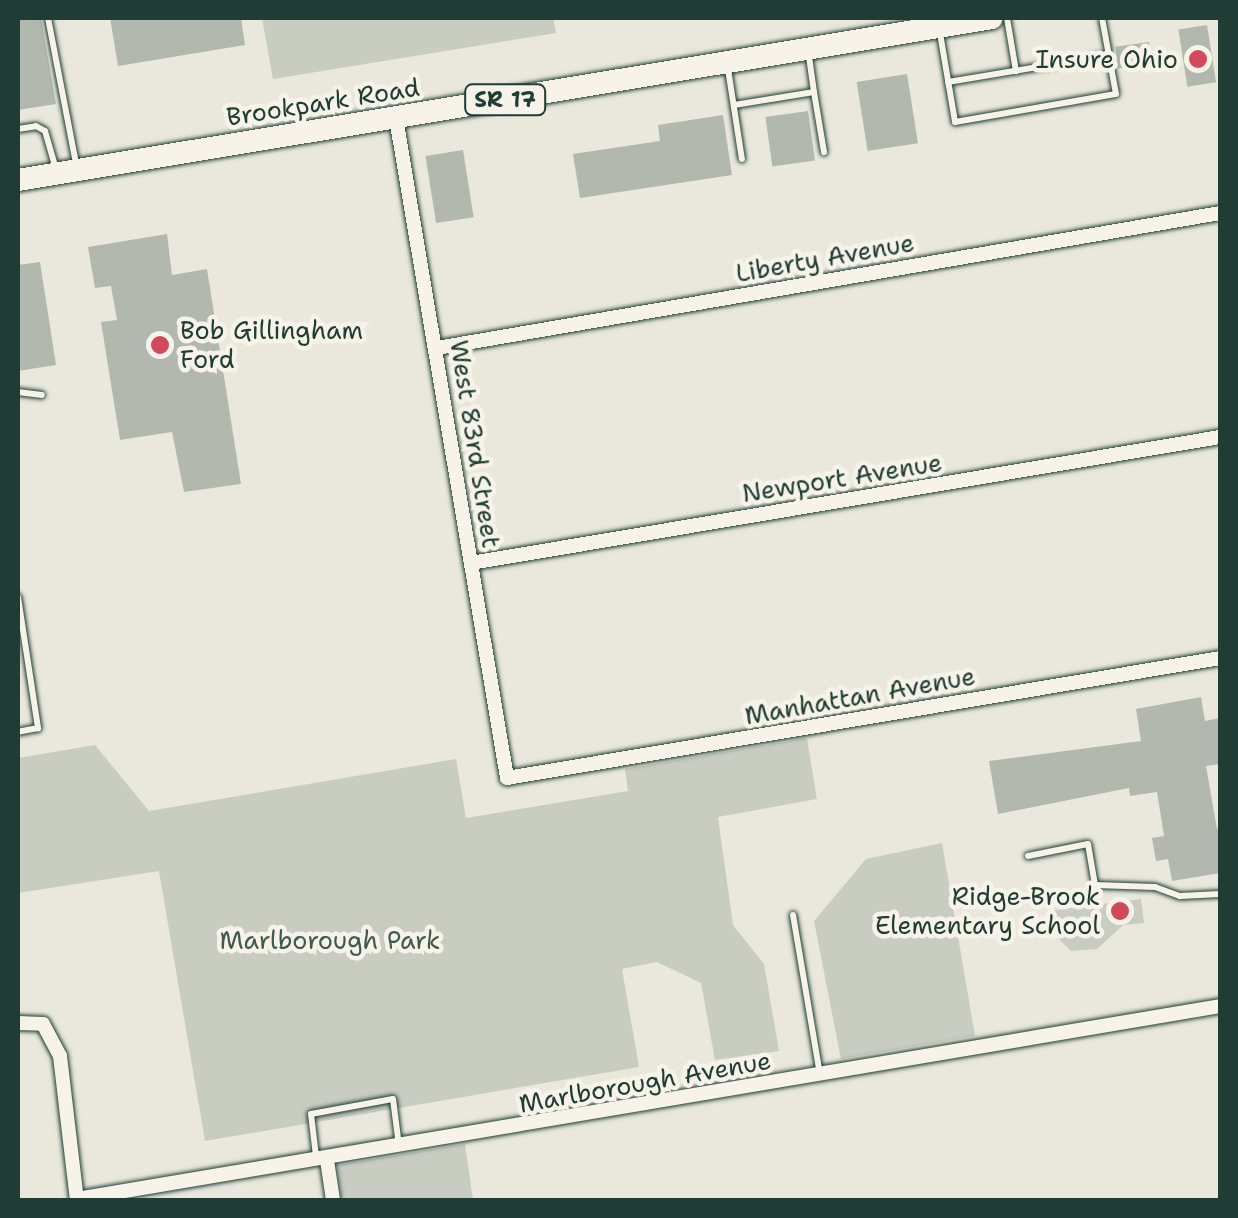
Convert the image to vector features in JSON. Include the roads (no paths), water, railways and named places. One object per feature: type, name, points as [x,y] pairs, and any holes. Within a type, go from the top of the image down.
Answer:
[{"type":"main road","name":"Brookpark Road","points":[[18,180],[992,18]]},
{"type":"street","name":"West 83rd Street","points":[[396,118],[506,778]]},
{"type":"street","name":"Liberty Avenue","points":[[437,348],[1220,213]]},
{"type":"street","name":"Newport Avenue","points":[[471,563],[1220,437]]},
{"type":"street","name":"Manhattan Avenue","points":[[506,778],[1220,658]]},
{"type":"street","name":"Marlborough Avenue","points":[[77,1200],[1220,1006]]},
{"type":"street","points":[[18,1023],[43,1024],[60,1056],[77,1200]]},
{"type":"street","points":[[322,1160],[332,1200]]},
{"type":"lane","points":[[48,18],[68,172]]},
{"type":"lane","points":[[1007,18],[1016,70]]},
{"type":"lane","points":[[939,27],[956,122],[1116,94],[1102,18]]},
{"type":"lane","points":[[808,49],[824,152]]},
{"type":"lane","points":[[948,82],[1109,55]]},
{"type":"lane","points":[[727,63],[742,160]]},
{"type":"lane","points":[[734,105],[814,92]]},
{"type":"lane","points":[[18,130],[36,126],[45,132],[68,172]]},
{"type":"lane","points":[[18,392],[42,394]]},
{"type":"lane","points":[[18,597],[38,728],[18,732]]},
{"type":"lane","points":[[1028,856],[1088,844],[1095,885],[1155,887],[1180,896],[1220,894]]},
{"type":"lane","points":[[793,916],[820,1075]]},
{"type":"lane","points":[[322,1160],[312,1114],[392,1098],[400,1147]]},
{"type":"place","name":"Insure Ohio","points":[[1198,59]]},
{"type":"place","name":"Bob Gillingham Ford","points":[[160,345]]},
{"type":"place","name":"Ridge-Brook Elementary School","points":[[1120,911]]},
{"type":"park label","name":"Marlborough Park","points":[[330,940]]}]
